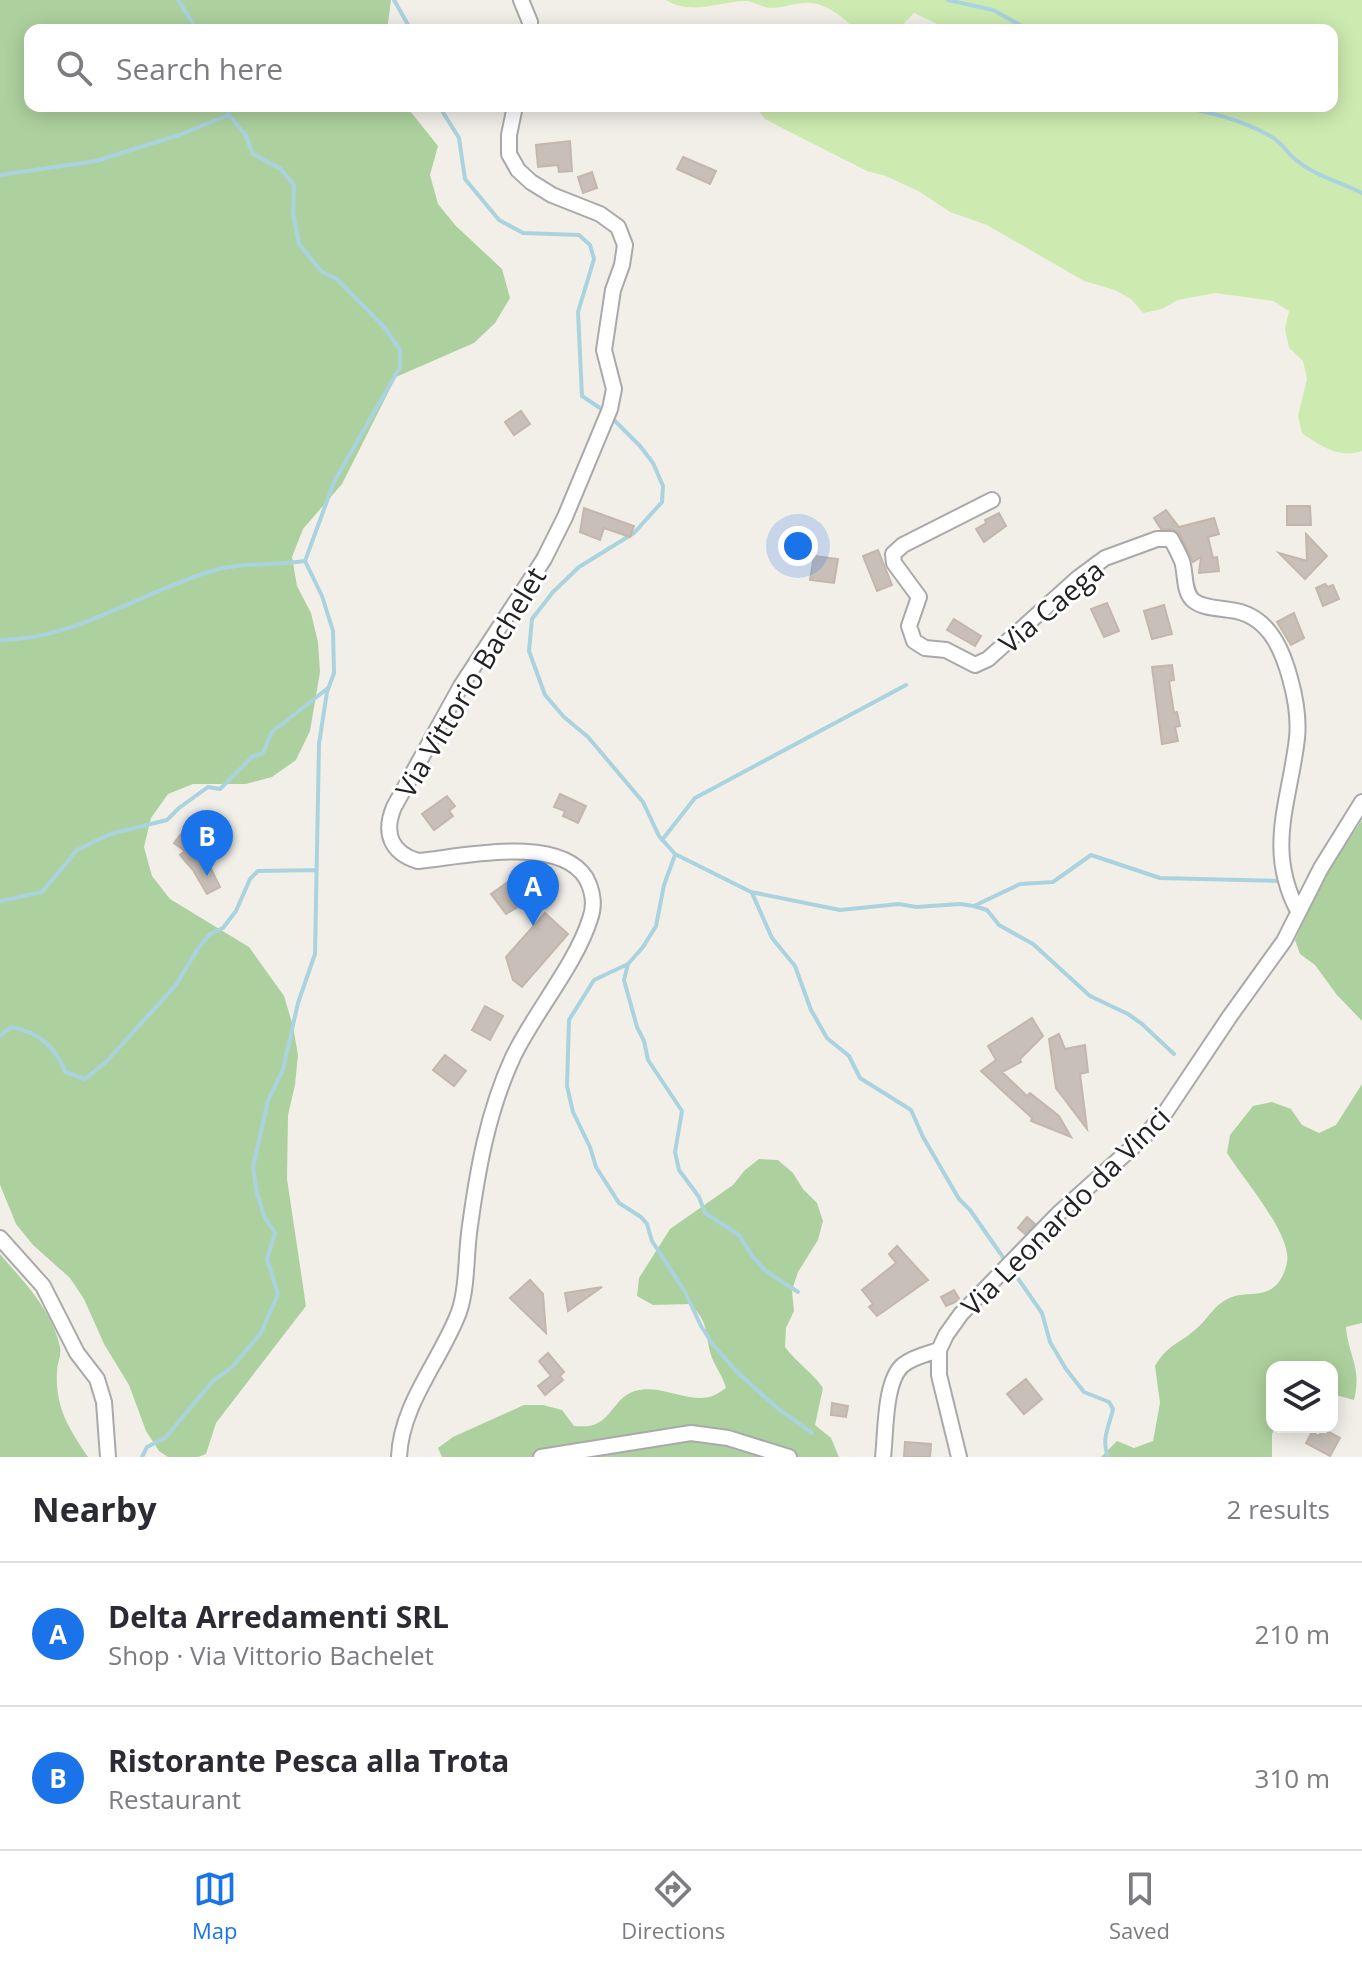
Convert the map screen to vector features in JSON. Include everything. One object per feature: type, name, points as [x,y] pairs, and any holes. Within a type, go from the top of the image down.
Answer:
[{"type":"street","points":[[521,0],[530,24]]},
{"type":"street","name":"Via Vittorio Bachelet","points":[[399,1457],[409,1414],[460,1309],[480,1158],[488,1123],[519,1045],[577,948],[590,920],[593,904],[585,876],[572,864],[550,854],[522,851],[418,861],[406,858],[395,850],[389,836],[389,820],[394,807],[461,686],[544,559],[610,409],[614,389],[604,350],[613,290],[625,245],[618,227],[600,214],[552,195],[518,170],[509,154],[514,112]]},
{"type":"street","name":"Via Caega","points":[[992,500],[903,545],[892,557],[919,597],[909,626],[914,641],[925,648],[955,654],[975,665],[988,659],[1078,578],[1105,558],[1157,539],[1171,539],[1181,560],[1191,598],[1197,603],[1246,613],[1261,621],[1274,639],[1290,678],[1298,723],[1281,835],[1285,884],[1298,911]]},
{"type":"street","points":[[1298,911],[1362,802]]},
{"type":"street","name":"Via Leonardo da Vinci","points":[[939,1350],[961,1314],[1058,1214],[1143,1138],[1165,1113],[1284,941],[1298,911]]},
{"type":"street","points":[[0,1238],[43,1286],[77,1353],[97,1379],[104,1402],[108,1457]]},
{"type":"street","points":[[883,1457],[890,1389],[895,1375],[907,1362],[939,1350],[939,1375],[959,1457]]},
{"type":"street","points":[[541,1457],[691,1433],[728,1438],[789,1457]]},
{"type":"green space","points":[[0,0],[391,0],[388,24],[24,24],[24,112],[411,112],[438,146],[430,175],[438,204],[456,226],[502,269],[510,298],[495,323],[474,343],[396,377],[342,484],[303,529],[292,557],[297,586],[311,613],[318,642],[320,672],[310,731],[296,760],[272,777],[246,784],[193,784],[168,794],[151,818],[144,847],[152,876],[170,899],[249,947],[284,996],[298,1055],[288,1115],[287,1179],[306,1306],[216,1423],[206,1454],[168,1457],[159,1451],[146,1431],[129,1385],[104,1344],[84,1299],[70,1278],[33,1245],[16,1224],[0,1185]]},
{"type":"green space","points":[[666,0],[1362,0],[1362,451],[1338,452],[1323,447],[1302,433],[1298,416],[1307,379],[1303,361],[1289,348],[1285,329],[1289,311],[1273,301],[1215,293],[1178,300],[1162,309],[1143,313],[1131,299],[1115,290],[1084,281],[987,225],[950,212],[920,192],[867,171],[765,119],[760,112],[1338,112],[1338,24],[937,24],[914,13],[903,24],[850,24],[832,10],[810,3],[771,8],[747,1],[696,7],[676,5]]},
{"type":"green space","points":[[1362,820],[1362,1021],[1337,995],[1315,965],[1300,954],[1295,940],[1323,878]]},
{"type":"green space","points":[[1362,1084],[1362,1323],[1346,1327],[1357,1379],[1354,1400],[1338,1396],[1338,1361],[1266,1361],[1266,1433],[1272,1433],[1272,1457],[1101,1457],[1117,1441],[1134,1448],[1153,1441],[1160,1403],[1155,1366],[1165,1353],[1196,1329],[1221,1303],[1237,1296],[1269,1290],[1284,1272],[1287,1258],[1279,1230],[1227,1153],[1230,1135],[1253,1106],[1272,1102],[1291,1109],[1302,1125],[1319,1133],[1336,1125]]},
{"type":"green space","points":[[759,1159],[778,1160],[793,1173],[817,1203],[823,1221],[818,1240],[798,1272],[792,1290],[794,1311],[786,1328],[785,1347],[823,1388],[815,1425],[831,1438],[839,1457],[442,1457],[438,1448],[453,1437],[524,1405],[543,1405],[562,1410],[574,1426],[589,1426],[605,1418],[623,1398],[635,1391],[654,1390],[700,1398],[726,1388],[711,1356],[703,1321],[696,1310],[690,1304],[653,1305],[637,1296],[639,1278],[670,1229],[733,1185]]},
{"type":"green space","points":[[0,1254],[36,1297],[51,1321],[60,1350],[58,1396],[69,1427],[88,1457],[0,1457]]},
{"type":"building","points":[[570,141],[572,171],[559,172],[558,165],[538,167],[536,145]]},
{"type":"building","points":[[683,157],[716,171],[710,184],[677,169]]},
{"type":"building","points":[[592,172],[597,188],[583,193],[578,177]]},
{"type":"building","points":[[521,411],[530,424],[514,435],[505,422]]},
{"type":"building","points":[[1287,506],[1310,506],[1311,525],[1287,525]]},
{"type":"building","points":[[584,508],[634,526],[630,537],[604,528],[600,540],[580,532]]},
{"type":"building","points":[[1166,510],[1179,527],[1214,518],[1219,534],[1208,537],[1213,558],[1217,557],[1219,571],[1199,573],[1201,557],[1193,562],[1179,533],[1161,529],[1154,518]]},
{"type":"building","points":[[999,513],[1006,526],[984,542],[976,529]]},
{"type":"building","points":[[1306,534],[1327,556],[1305,579],[1279,553],[1307,561]]},
{"type":"building","points":[[878,550],[892,585],[877,591],[863,556]]},
{"type":"building","points":[[814,556],[838,559],[834,583],[810,580]]},
{"type":"building","points":[[1325,584],[1328,587],[1333,585],[1339,599],[1323,606],[1316,588]]},
{"type":"building","points":[[1107,603],[1119,631],[1104,637],[1091,609]]},
{"type":"building","points":[[1164,605],[1172,634],[1152,639],[1144,611]]},
{"type":"building","points":[[1294,613],[1304,638],[1291,645],[1277,622]]},
{"type":"building","points":[[954,619],[981,636],[975,646],[947,630]]},
{"type":"building","points":[[1172,665],[1174,680],[1169,681],[1174,713],[1177,712],[1180,726],[1175,727],[1178,741],[1162,744],[1152,667]]},
{"type":"building","points":[[560,794],[586,806],[578,823],[563,816],[565,811],[554,807]]},
{"type":"building","points":[[447,796],[455,806],[449,811],[453,816],[434,830],[422,814]]},
{"type":"building","points":[[189,824],[220,887],[207,894],[180,855],[185,851],[174,843]]},
{"type":"building","points":[[529,867],[544,891],[506,914],[491,894]]},
{"type":"building","points":[[545,913],[568,934],[522,987],[513,980],[506,957]]},
{"type":"building","points":[[485,1006],[503,1016],[490,1040],[472,1030]]},
{"type":"building","points":[[1032,1018],[1043,1036],[1020,1059],[1021,1062],[1002,1072],[1027,1096],[1030,1093],[1059,1116],[1071,1137],[1031,1121],[1032,1118],[981,1071],[996,1060],[988,1046]]},
{"type":"building","points":[[1059,1034],[1065,1049],[1085,1045],[1088,1072],[1080,1074],[1087,1129],[1056,1088],[1049,1039]]},
{"type":"building","points":[[445,1055],[466,1071],[454,1086],[433,1070]]},
{"type":"building","points":[[1027,1217],[1035,1224],[1025,1234],[1018,1228]]},
{"type":"building","points":[[897,1246],[928,1280],[877,1316],[869,1307],[873,1304],[862,1290],[896,1263],[889,1254]]},
{"type":"building","points":[[530,1280],[543,1294],[546,1333],[510,1298]]},
{"type":"building","points":[[602,1287],[568,1311],[565,1293]]},
{"type":"building","points":[[954,1290],[960,1300],[946,1306],[941,1297]]},
{"type":"building","points":[[548,1353],[564,1372],[560,1376],[563,1380],[545,1395],[538,1386],[551,1376],[539,1361]]},
{"type":"building","points":[[1026,1379],[1042,1399],[1024,1414],[1007,1394]]},
{"type":"building","points":[[832,1403],[848,1406],[846,1417],[831,1415]]},
{"type":"building","points":[[1311,1433],[1319,1436],[1321,1433],[1331,1433],[1340,1438],[1330,1456],[1306,1443]]},
{"type":"building","points":[[905,1442],[931,1444],[930,1457],[904,1457]]},
{"type":"waterway","points":[[178,0],[193,24]]},
{"type":"waterway","points":[[394,0],[408,24]]},
{"type":"waterway","points":[[948,0],[993,10],[1018,24]]},
{"type":"waterway","points":[[142,1457],[147,1447],[165,1438],[212,1382],[233,1366],[261,1333],[278,1294],[267,1259],[275,1233],[264,1216],[253,1167],[268,1101],[283,1069],[298,1003],[315,954],[319,744],[327,692],[334,673],[333,631],[322,596],[305,561],[334,482],[400,367],[400,350],[385,328],[337,279],[322,272],[299,244],[293,214],[294,185],[281,169],[253,154],[246,136],[228,112]]},
{"type":"waterway","points":[[443,112],[459,138],[465,179],[499,220],[523,233],[579,235],[590,245],[594,259],[578,312],[582,396],[606,412]]},
{"type":"waterway","points":[[1205,112],[1261,131],[1275,139],[1310,170],[1362,193]]},
{"type":"waterway","points":[[0,175],[96,161],[179,135],[229,115]]},
{"type":"waterway","points":[[612,418],[653,463],[663,486],[662,502],[634,533],[579,567],[553,592],[532,619],[529,651],[545,695],[564,717],[588,737],[643,802],[659,836],[675,854],[751,892],[840,910],[899,904],[916,907],[974,906],[1020,884],[1053,882],[1091,855],[1160,878],[1282,881]]},
{"type":"waterway","points":[[0,640],[28,638],[81,624],[212,571],[234,566],[304,561]]},
{"type":"waterway","points":[[662,840],[695,798],[906,685]]},
{"type":"waterway","points":[[0,901],[42,892],[77,850],[110,834],[167,820],[208,787],[220,789],[252,757],[263,753],[272,732],[328,688]]},
{"type":"waterway","points":[[675,855],[664,885],[656,926],[643,947],[628,964],[594,980],[569,1020],[567,1086],[573,1112],[596,1167],[619,1203],[647,1224],[652,1241],[685,1292],[714,1346],[737,1372],[776,1407],[812,1433]]},
{"type":"waterway","points":[[0,1036],[11,1027],[30,1032],[51,1048],[65,1072],[85,1079],[106,1062],[176,985],[199,947],[210,934],[223,928],[236,911],[250,879],[258,871],[317,870]]},
{"type":"waterway","points":[[752,893],[772,938],[795,966],[811,1010],[827,1038],[849,1056],[860,1078],[911,1110],[959,1199],[970,1210],[1042,1313],[1050,1342],[1066,1369],[1084,1392],[1109,1402],[1113,1409],[1105,1439],[1108,1457]]},
{"type":"waterway","points":[[974,906],[987,910],[999,925],[1033,944],[1090,996],[1142,1024],[1174,1054]]},
{"type":"waterway","points":[[628,964],[624,980],[648,1060],[682,1111],[675,1152],[679,1170],[699,1197],[705,1213],[739,1235],[766,1271],[798,1292]]},
{"type":"place","name":"Ristorante Pesca alla Trota","points":[[207,876]]},
{"type":"place","name":"Delta Arredamenti SRL","points":[[533,926]]}]
